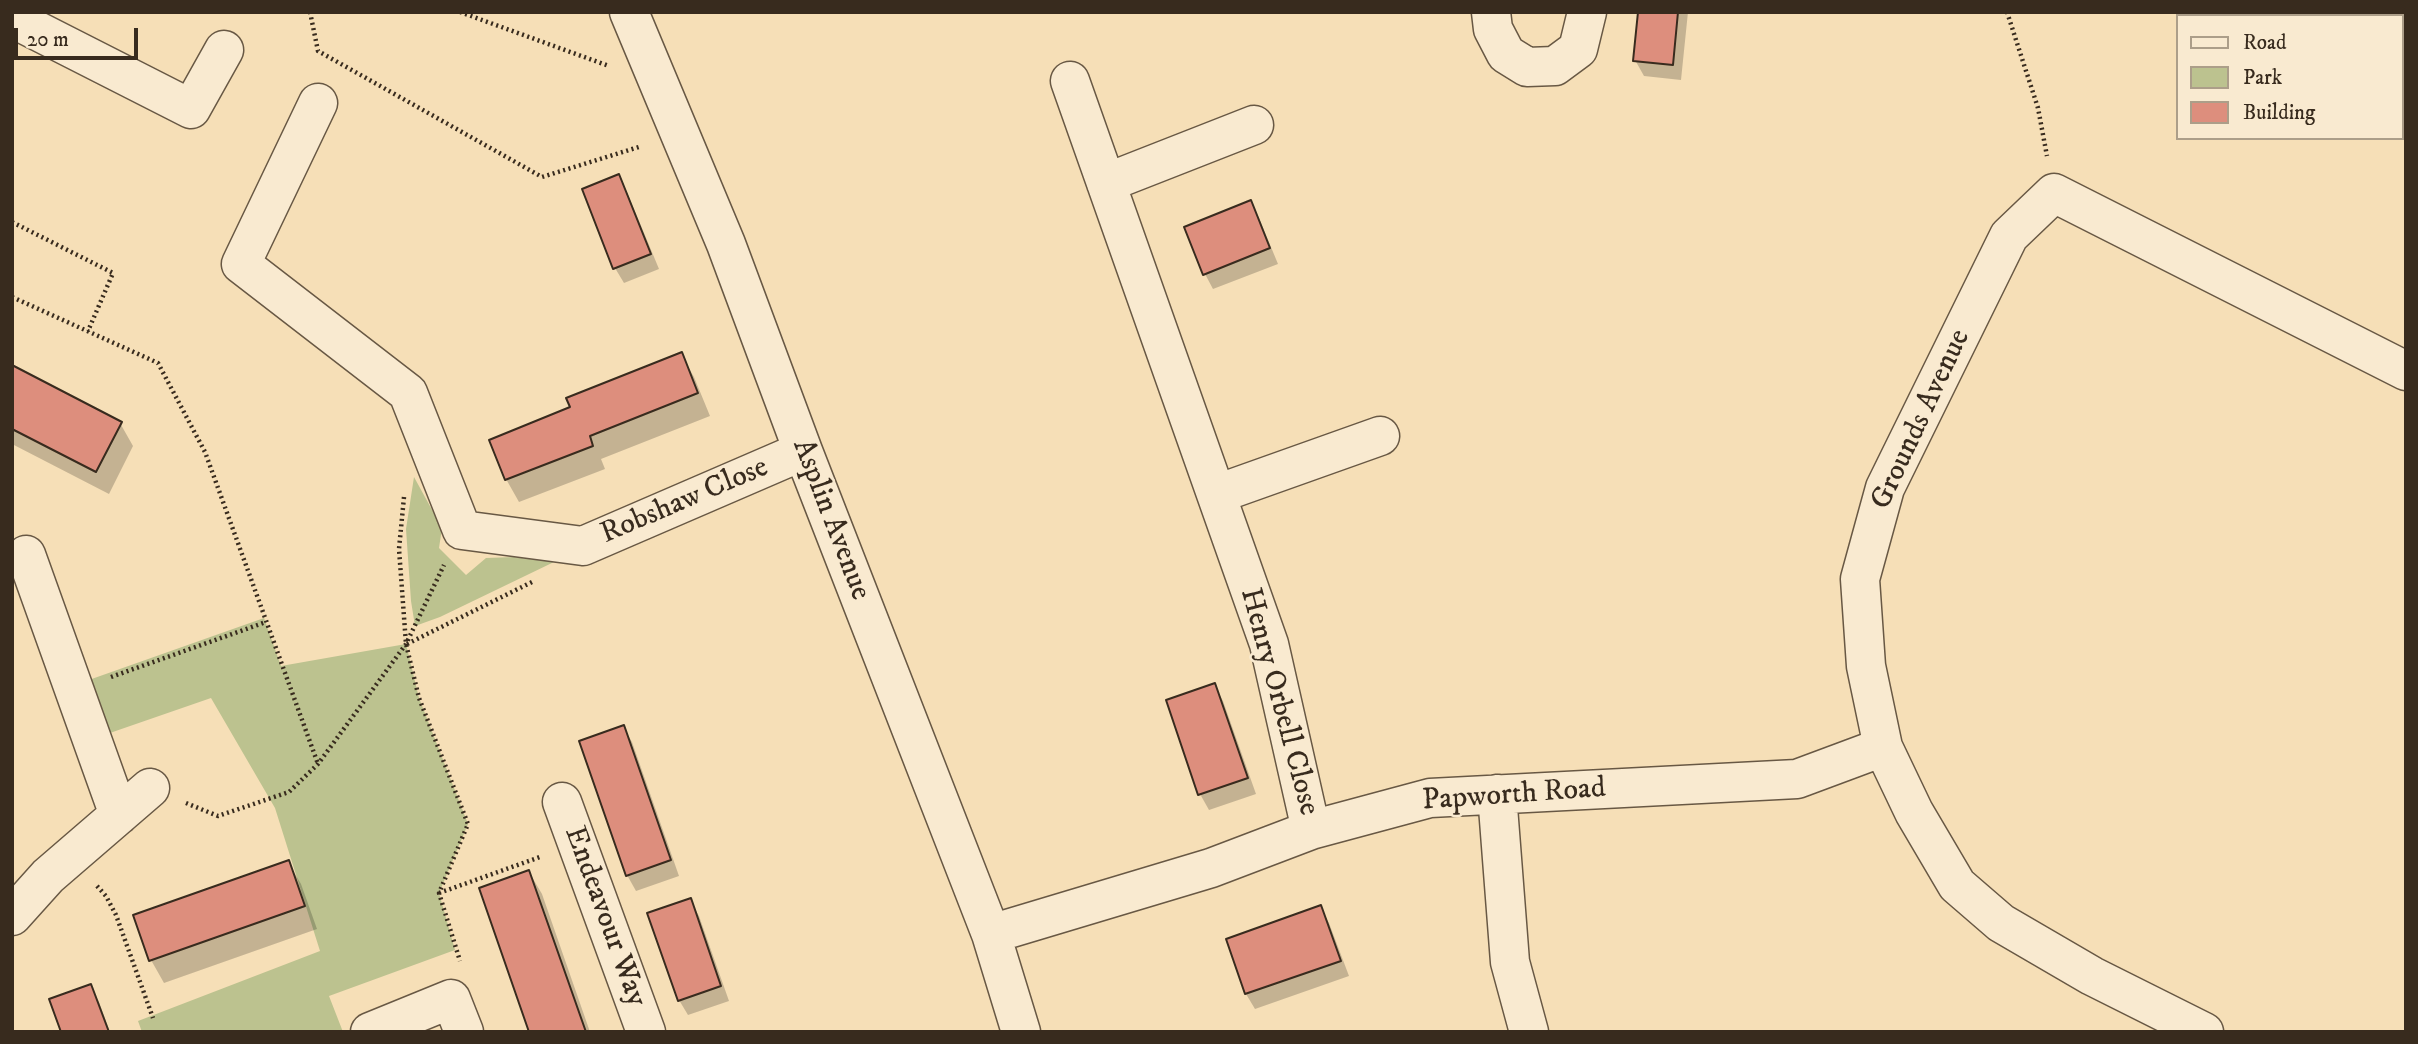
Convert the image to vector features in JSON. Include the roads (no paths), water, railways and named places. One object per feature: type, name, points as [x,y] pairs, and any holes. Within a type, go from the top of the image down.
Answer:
[{"type":"street","name":"Asplin Avenue","points":[[629,12],[726,244],[991,934],[1021,1032]]},
{"type":"street","points":[[1491,12],[1493,29],[1506,54],[1527,67],[1555,65],[1578,48],[1587,12]]},
{"type":"street","points":[[12,18],[191,109],[224,50]]},
{"type":"street","name":"Henry Orbell Close","points":[[1070,81],[1269,645],[1311,830]]},
{"type":"street","name":"Robshaw Close","points":[[318,103],[241,264],[408,393],[462,530],[583,546],[803,450]]},
{"type":"street","points":[[1106,183],[1254,125]]},
{"type":"street","name":"Grounds Avenue","points":[[2204,1032],[2092,976],[2001,923],[1957,885],[1913,812],[1883,747],[1866,667],[1860,579],[1885,488],[2009,236],[2054,193],[2406,371]]},
{"type":"street","points":[[1217,494],[1380,436]]},
{"type":"street","points":[[26,555],[118,815]]},
{"type":"street","name":"Papworth Road","points":[[991,934],[1210,868],[1311,830],[1430,798],[1797,779],[1883,747]]},
{"type":"street","points":[[12,916],[48,876],[150,789]]},
{"type":"street","points":[[1497,794],[1510,962],[1529,1032]]},
{"type":"street","name":"Endeavour Way","points":[[562,802],[646,1032]]},
{"type":"street","points":[[370,1032],[457,1015]]}]
